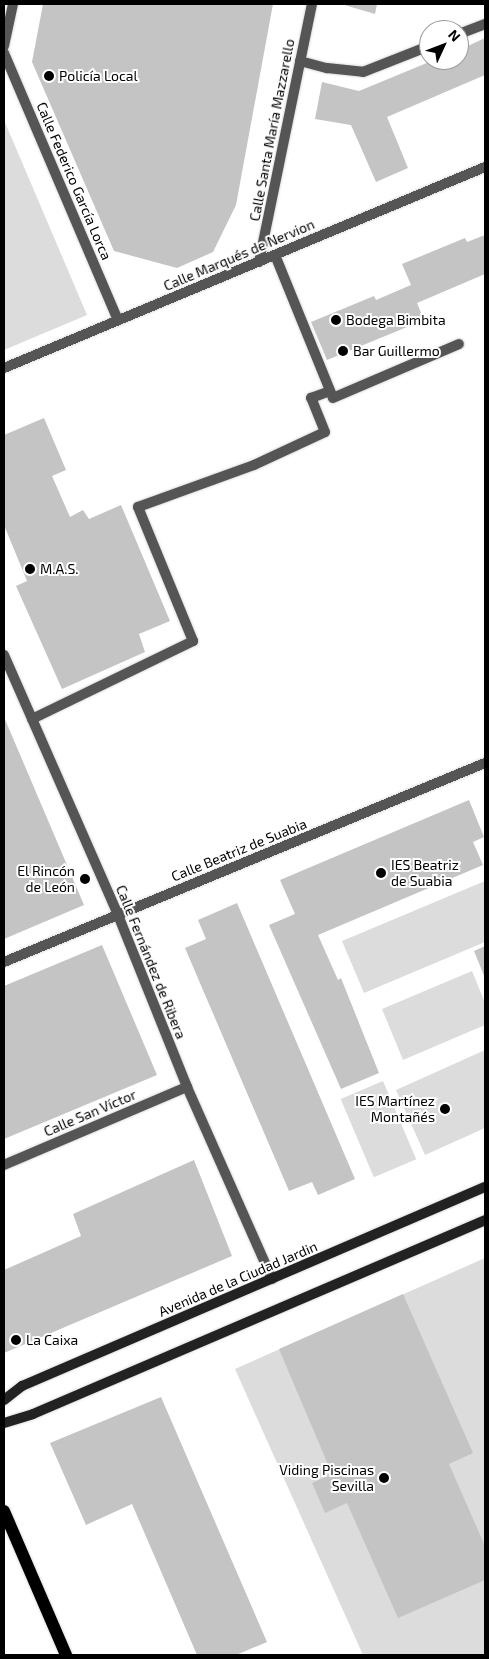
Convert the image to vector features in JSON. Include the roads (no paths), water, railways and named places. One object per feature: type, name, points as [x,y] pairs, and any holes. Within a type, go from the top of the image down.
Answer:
[{"type":"main road","name":"Avenida de la Ciudad Jardin","points":[[4,1400],[22,1386],[485,1187]]},
{"type":"main road","points":[[4,1423],[33,1414],[485,1220]]},
{"type":"main road","points":[[4,1511],[66,1655]]},
{"type":"street","points":[[4,46],[13,4]]},
{"type":"street","name":"Calle Santa María Mazzarello","points":[[259,262],[312,4]]},
{"type":"street","points":[[469,30],[485,24]]},
{"type":"street","points":[[300,61],[327,68],[362,72],[419,50]]},
{"type":"street","name":"Calle Federico García Lorca","points":[[4,53],[118,320]]},
{"type":"street","name":"Calle Marqués de Nervion","points":[[4,368],[485,167]]},
{"type":"street","points":[[275,255],[333,398],[459,344]]},
{"type":"street","points":[[32,719],[193,641],[138,507],[254,465],[325,432],[311,398],[330,391]]},
{"type":"street","name":"Calle Fernández de Ribera","points":[[4,655],[118,915],[186,1087],[272,1279]]},
{"type":"street","name":"Calle Beatriz de Suabia","points":[[4,962],[485,763]]},
{"type":"street","name":"Calle San Víctor","points":[[4,1165],[186,1087]]},
{"type":"place","name":"Policía Local","points":[[49,76]]},
{"type":"place","name":"Bodega Bimbita","points":[[336,320]]},
{"type":"place","name":"Bar Guillermo","points":[[343,351]]},
{"type":"place","name":"M.A.S.","points":[[30,569]]},
{"type":"place","name":"IES Beatriz de Suabia","points":[[381,873]]},
{"type":"place","name":"El Rincón de León","points":[[85,879]]},
{"type":"place","name":"IES Martínez Montañés","points":[[445,1109]]},
{"type":"place","name":"La Caixa","points":[[16,1340]]},
{"type":"place","name":"Viding Piscinas Sevilla","points":[[384,1478]]}]
